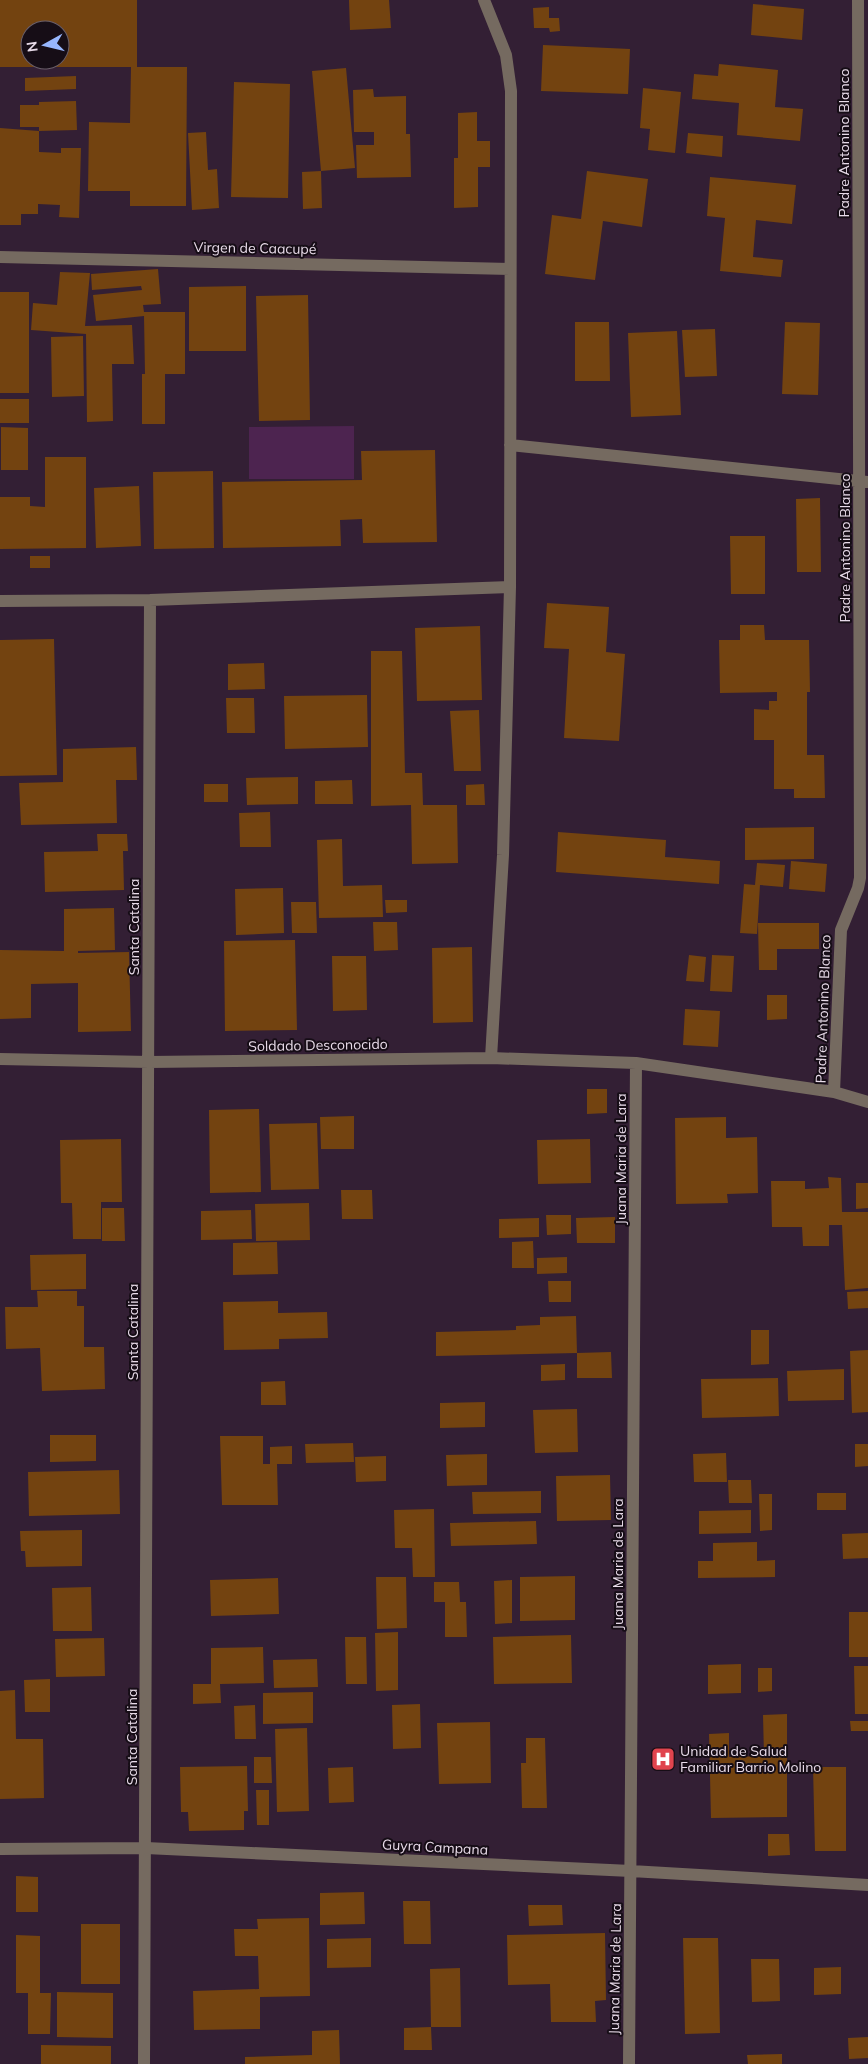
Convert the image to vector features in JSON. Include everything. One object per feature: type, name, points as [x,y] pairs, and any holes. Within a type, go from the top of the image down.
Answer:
[{"type":"street","points":[[484,0],[506,55],[510,73],[510,587],[503,854],[490,1058]]},
{"type":"street","name":"Padre Antonino Blanco","points":[[834,1092],[841,930],[858,888],[860,878],[864,482],[858,0]]},
{"type":"street","name":"Virgen de Caacupé","points":[[0,257],[510,269]]},
{"type":"street","points":[[510,445],[864,482]]},
{"type":"street","points":[[0,601],[150,600],[510,587]]},
{"type":"street","name":"Santa Catalina","points":[[144,2064],[150,600]]},
{"type":"street","name":"Soldado Desconocido","points":[[0,1058],[149,1062],[490,1058],[636,1064],[834,1092],[868,1102]]},
{"type":"street","name":"Juana Maria de Lara","points":[[629,2064],[636,1064]]},
{"type":"street","name":"Guyra Campana","points":[[0,1849],[146,1848],[631,1871],[868,1885]]},
{"type":"shaded area","points":[[354,426],[354,479],[249,479],[249,427]]},
{"type":"building","points":[[0,0],[137,0],[137,67],[187,67],[186,206],[130,206],[130,191],[88,191],[89,122],[130,123],[131,67],[70,67],[70,20],[20,20],[20,67],[0,67]]},
{"type":"building","points":[[349,0],[389,0],[391,28],[350,30]]},
{"type":"building","points":[[753,4],[804,9],[802,40],[751,35]]},
{"type":"building","points":[[549,7],[549,18],[559,18],[560,31],[550,32],[549,28],[534,28],[533,8]]},
{"type":"building","points":[[543,45],[630,49],[628,94],[541,91]]},
{"type":"building","points":[[719,64],[778,70],[775,107],[803,109],[800,141],[737,135],[739,103],[692,99],[694,74],[718,76]]},
{"type":"building","points":[[346,68],[355,168],[321,171],[312,71]]},
{"type":"building","points":[[76,76],[76,89],[25,91],[25,78]]},
{"type":"building","points":[[234,82],[290,84],[288,198],[231,197]]},
{"type":"building","points":[[643,88],[681,92],[675,153],[648,150],[650,129],[640,128]]},
{"type":"building","points":[[373,89],[374,97],[406,96],[406,134],[410,134],[411,177],[357,178],[356,145],[374,145],[374,132],[354,132],[353,90]]},
{"type":"building","points":[[76,101],[77,130],[39,131],[39,127],[20,127],[20,105],[39,105],[39,102]]},
{"type":"building","points":[[477,112],[477,141],[490,141],[490,167],[478,167],[478,207],[454,208],[454,158],[458,158],[458,113]]},
{"type":"building","points":[[0,128],[39,131],[39,152],[61,153],[61,148],[81,148],[79,218],[59,217],[60,205],[38,204],[38,214],[21,214],[21,225],[0,225]]},
{"type":"building","points":[[206,132],[208,170],[217,169],[219,208],[192,210],[188,133]]},
{"type":"building","points":[[688,133],[723,136],[722,157],[686,153]]},
{"type":"building","points":[[321,171],[322,208],[303,209],[302,172]]},
{"type":"building","points":[[587,171],[648,179],[642,227],[603,221],[595,280],[545,274],[552,215],[581,219]]},
{"type":"building","points":[[710,177],[796,185],[792,224],[756,220],[753,257],[783,260],[781,277],[720,271],[725,218],[707,216]]},
{"type":"building","points":[[158,269],[161,304],[143,305],[144,312],[185,312],[185,374],[165,374],[165,424],[142,424],[142,374],[145,374],[144,316],[96,321],[93,295],[142,290],[141,286],[92,290],[91,274]]},
{"type":"building","points":[[60,272],[90,273],[85,326],[132,325],[134,364],[112,364],[113,421],[87,422],[86,334],[31,330],[33,303],[57,305]]},
{"type":"building","points":[[246,286],[246,351],[189,351],[189,287]]},
{"type":"building","points":[[0,292],[29,292],[29,393],[0,393]]},
{"type":"building","points":[[308,295],[310,420],[259,421],[256,296]]},
{"type":"building","points":[[575,322],[609,322],[610,381],[575,381]]},
{"type":"building","points":[[785,322],[820,323],[818,395],[782,394]]},
{"type":"building","points":[[715,329],[717,376],[685,377],[682,330]]},
{"type":"building","points":[[677,331],[681,415],[631,417],[628,333]]},
{"type":"building","points":[[83,336],[84,396],[52,397],[51,337]]},
{"type":"building","points":[[0,399],[29,399],[29,423],[0,423]]},
{"type":"building","points":[[1,427],[28,428],[28,470],[1,470]]},
{"type":"building","points":[[435,450],[437,542],[363,543],[362,519],[340,520],[341,546],[223,548],[222,482],[362,480],[361,451]]},
{"type":"building","points":[[45,457],[86,457],[86,548],[0,549],[0,497],[30,497],[30,506],[45,507]]},
{"type":"building","points":[[213,471],[214,548],[154,549],[153,472]]},
{"type":"building","points":[[139,486],[141,546],[96,548],[94,488]]},
{"type":"building","points":[[820,498],[821,572],[797,572],[796,499]]},
{"type":"building","points":[[730,536],[765,536],[765,594],[731,594]]},
{"type":"building","points":[[30,556],[50,556],[50,568],[30,568]]},
{"type":"building","points":[[547,603],[609,607],[606,652],[625,654],[619,741],[564,738],[569,649],[544,648]]},
{"type":"building","points":[[740,625],[764,625],[765,640],[809,640],[810,692],[807,692],[807,755],[824,755],[825,798],[794,798],[794,789],[774,789],[774,740],[754,740],[754,709],[769,710],[769,701],[777,701],[777,692],[720,693],[719,640],[740,640]]},
{"type":"building","points":[[480,626],[482,700],[417,701],[415,628]]},
{"type":"building","points":[[54,639],[57,775],[0,776],[0,640]]},
{"type":"building","points":[[371,651],[402,651],[405,773],[422,773],[423,805],[457,805],[458,863],[412,864],[411,805],[371,806]]},
{"type":"building","points":[[264,663],[265,689],[228,690],[228,664]]},
{"type":"building","points":[[367,695],[368,747],[285,749],[284,696]]},
{"type":"building","points":[[226,698],[254,698],[255,733],[227,733]]},
{"type":"building","points":[[479,710],[481,771],[454,771],[450,711]]},
{"type":"building","points":[[136,747],[137,780],[116,780],[117,823],[21,825],[19,783],[63,782],[63,749]]},
{"type":"building","points":[[298,777],[298,804],[247,805],[246,778]]},
{"type":"building","points":[[352,780],[353,804],[315,804],[315,781]]},
{"type":"building","points":[[204,784],[228,784],[228,802],[204,802]]},
{"type":"building","points":[[484,784],[485,805],[466,805],[466,785]]},
{"type":"building","points":[[270,812],[271,847],[240,847],[239,813]]},
{"type":"building","points":[[814,827],[814,859],[745,860],[745,828]]},
{"type":"building","points":[[558,832],[666,840],[665,857],[720,861],[719,884],[556,872]]},
{"type":"building","points":[[97,834],[127,834],[128,851],[123,851],[124,890],[45,892],[44,852],[98,851]]},
{"type":"building","points":[[342,839],[343,886],[382,885],[383,917],[319,918],[317,840]]},
{"type":"building","points":[[791,861],[827,864],[825,892],[789,889]]},
{"type":"building","points":[[757,863],[785,865],[783,887],[760,885],[757,934],[740,933],[744,884],[755,885]]},
{"type":"building","points":[[283,888],[284,933],[236,935],[235,889]]},
{"type":"building","points":[[385,900],[407,900],[407,912],[386,913]]},
{"type":"building","points":[[291,902],[316,902],[317,933],[292,933]]},
{"type":"building","points":[[114,908],[115,950],[78,951],[78,953],[129,952],[131,1031],[78,1032],[78,983],[31,984],[31,1018],[0,1019],[0,950],[64,951],[64,909]]},
{"type":"building","points":[[373,922],[397,922],[398,950],[374,951]]},
{"type":"building","points":[[758,923],[819,923],[819,949],[777,949],[777,970],[759,970]]},
{"type":"building","points":[[295,940],[297,1030],[225,1031],[224,941]]},
{"type":"building","points":[[472,947],[473,1022],[433,1023],[432,948]]},
{"type":"building","points":[[689,955],[706,957],[704,982],[686,981]]},
{"type":"building","points":[[712,955],[734,956],[732,992],[710,991]]},
{"type":"building","points":[[332,956],[366,956],[367,1010],[333,1011]]},
{"type":"building","points":[[767,995],[787,995],[787,1019],[767,1020]]},
{"type":"building","points":[[685,1009],[720,1011],[718,1047],[683,1045]]},
{"type":"building","points":[[587,1089],[607,1089],[607,1113],[587,1114]]},
{"type":"building","points":[[259,1109],[261,1192],[210,1193],[209,1110]]},
{"type":"building","points":[[354,1116],[354,1149],[321,1149],[320,1117]]},
{"type":"building","points":[[726,1117],[726,1138],[757,1137],[758,1193],[727,1194],[728,1203],[676,1204],[675,1118]]},
{"type":"building","points":[[317,1123],[319,1189],[271,1190],[269,1124]]},
{"type":"building","points":[[121,1139],[122,1202],[101,1202],[101,1239],[73,1239],[72,1203],[61,1203],[60,1140]]},
{"type":"building","points":[[590,1139],[591,1183],[538,1184],[537,1140]]},
{"type":"building","points":[[828,1177],[841,1178],[842,1212],[868,1212],[868,1288],[845,1290],[842,1225],[829,1225],[829,1246],[803,1246],[802,1227],[772,1227],[771,1181],[805,1181],[805,1189],[829,1188]]},
{"type":"building","points":[[856,1183],[868,1183],[868,1208],[856,1209]]},
{"type":"building","points":[[341,1190],[372,1190],[373,1219],[342,1219]]},
{"type":"building","points":[[309,1203],[310,1240],[256,1241],[255,1204]]},
{"type":"building","points":[[102,1208],[124,1208],[125,1241],[102,1241]]},
{"type":"building","points":[[251,1210],[252,1239],[201,1240],[201,1211]]},
{"type":"building","points":[[546,1215],[571,1215],[571,1234],[547,1235]]},
{"type":"building","points":[[615,1217],[615,1243],[577,1243],[576,1218]]},
{"type":"building","points":[[539,1218],[539,1237],[499,1238],[499,1219]]},
{"type":"building","points":[[533,1241],[534,1268],[512,1268],[512,1242]]},
{"type":"building","points":[[277,1242],[278,1274],[233,1275],[233,1243]]},
{"type":"building","points":[[86,1254],[86,1289],[31,1290],[30,1255]]},
{"type":"building","points":[[567,1257],[567,1273],[537,1274],[537,1258]]},
{"type":"building","points":[[548,1281],[571,1281],[571,1302],[549,1302]]},
{"type":"building","points":[[37,1291],[77,1291],[77,1306],[84,1306],[84,1347],[104,1347],[105,1389],[42,1391],[40,1348],[6,1349],[5,1307],[38,1307]]},
{"type":"building","points":[[868,1291],[868,1308],[848,1309],[847,1292]]},
{"type":"building","points":[[278,1301],[278,1313],[327,1312],[328,1338],[279,1339],[279,1349],[224,1350],[223,1302]]},
{"type":"building","points":[[576,1316],[577,1353],[436,1356],[436,1332],[516,1330],[516,1326],[540,1325],[540,1317]]},
{"type":"building","points":[[751,1330],[769,1330],[769,1364],[751,1365]]},
{"type":"building","points":[[868,1350],[868,1412],[852,1413],[850,1351]]},
{"type":"building","points":[[611,1352],[612,1378],[577,1378],[577,1353]]},
{"type":"building","points":[[565,1364],[565,1380],[541,1381],[541,1365]]},
{"type":"building","points":[[844,1369],[844,1400],[788,1401],[787,1371]]},
{"type":"building","points":[[778,1378],[779,1416],[702,1418],[701,1379]]},
{"type":"building","points":[[285,1381],[286,1405],[261,1405],[261,1382]]},
{"type":"building","points":[[485,1402],[485,1427],[440,1428],[440,1403]]},
{"type":"building","points":[[577,1409],[578,1452],[535,1453],[533,1410]]},
{"type":"building","points":[[50,1435],[96,1435],[96,1461],[50,1462]]},
{"type":"building","points":[[220,1436],[263,1436],[263,1464],[270,1464],[270,1447],[292,1446],[292,1464],[277,1464],[278,1505],[222,1505]]},
{"type":"building","points":[[353,1443],[354,1462],[306,1463],[305,1444]]},
{"type":"building","points":[[855,1444],[868,1444],[868,1466],[855,1467]]},
{"type":"building","points":[[726,1453],[727,1482],[694,1482],[693,1454]]},
{"type":"building","points":[[487,1454],[487,1485],[447,1486],[446,1455]]},
{"type":"building","points":[[386,1456],[386,1481],[356,1482],[355,1457]]},
{"type":"building","points":[[119,1470],[120,1514],[29,1516],[28,1472]]},
{"type":"building","points":[[610,1475],[611,1520],[557,1521],[556,1476]]},
{"type":"building","points":[[728,1480],[751,1480],[752,1503],[729,1503]]},
{"type":"building","points":[[541,1491],[541,1513],[473,1514],[472,1492]]},
{"type":"building","points":[[817,1493],[846,1493],[846,1510],[817,1510]]},
{"type":"building","points":[[759,1494],[772,1494],[772,1530],[760,1531]]},
{"type":"building","points":[[434,1509],[435,1577],[413,1577],[412,1548],[395,1548],[394,1510]]},
{"type":"building","points":[[751,1510],[751,1533],[699,1534],[699,1511]]},
{"type":"building","points":[[536,1521],[537,1544],[451,1546],[450,1523]]},
{"type":"building","points":[[82,1530],[82,1566],[26,1567],[25,1551],[21,1551],[20,1531]]},
{"type":"building","points":[[868,1533],[868,1558],[843,1559],[842,1534]]},
{"type":"building","points":[[757,1542],[757,1561],[775,1560],[775,1577],[698,1578],[698,1561],[713,1561],[713,1543]]},
{"type":"building","points":[[575,1576],[575,1620],[520,1621],[520,1577]]},
{"type":"building","points":[[376,1577],[406,1577],[407,1628],[377,1629]]},
{"type":"building","points":[[278,1578],[279,1614],[211,1616],[210,1580]]},
{"type":"building","points":[[512,1580],[512,1623],[495,1624],[494,1581]]},
{"type":"building","points":[[434,1582],[459,1582],[460,1602],[466,1602],[467,1637],[445,1637],[445,1602],[434,1602]]},
{"type":"building","points":[[91,1587],[92,1631],[53,1631],[52,1588]]},
{"type":"building","points":[[849,1612],[868,1612],[868,1657],[849,1657]]},
{"type":"building","points":[[398,1632],[398,1690],[376,1691],[375,1633]]},
{"type":"building","points":[[571,1635],[572,1683],[494,1684],[493,1637]]},
{"type":"building","points":[[345,1637],[366,1637],[367,1684],[346,1684]]},
{"type":"building","points":[[104,1638],[105,1676],[56,1677],[55,1639]]},
{"type":"building","points":[[263,1647],[264,1683],[220,1684],[221,1703],[193,1704],[193,1684],[211,1684],[211,1648]]},
{"type":"building","points":[[317,1659],[318,1687],[274,1688],[273,1660]]},
{"type":"building","points":[[741,1664],[741,1693],[708,1694],[708,1665]]},
{"type":"building","points":[[854,1666],[868,1666],[868,1714],[855,1714]]},
{"type":"building","points":[[758,1668],[772,1668],[772,1691],[758,1692]]},
{"type":"building","points":[[50,1679],[50,1712],[25,1712],[24,1680]]},
{"type":"building","points":[[15,1690],[16,1739],[43,1739],[44,1798],[0,1799],[0,1691]]},
{"type":"building","points":[[313,1692],[313,1723],[263,1724],[263,1693]]},
{"type":"building","points":[[420,1704],[421,1748],[393,1749],[392,1705]]},
{"type":"building","points":[[255,1705],[256,1739],[235,1739],[234,1706]]},
{"type":"building","points":[[787,1714],[787,1817],[711,1818],[709,1734],[729,1733],[729,1757],[764,1756],[763,1715]]},
{"type":"building","points":[[850,1721],[868,1721],[868,1731],[851,1731]]},
{"type":"building","points":[[490,1722],[491,1783],[439,1784],[437,1723]]},
{"type":"building","points":[[307,1728],[309,1811],[277,1812],[275,1729]]},
{"type":"building","points":[[526,1738],[545,1738],[547,1808],[522,1808],[521,1763],[526,1763]]},
{"type":"building","points":[[254,1757],[271,1757],[272,1783],[254,1783]]},
{"type":"building","points":[[247,1766],[248,1811],[244,1811],[244,1830],[189,1831],[188,1812],[181,1812],[180,1767]]},
{"type":"building","points":[[353,1767],[354,1802],[329,1803],[328,1768]]},
{"type":"building","points":[[813,1767],[846,1767],[846,1851],[815,1851]]},
{"type":"building","points":[[256,1790],[269,1790],[269,1825],[257,1825]]},
{"type":"building","points":[[768,1834],[789,1834],[790,1855],[768,1856]]},
{"type":"building","points":[[16,1876],[38,1877],[38,1912],[16,1912]]},
{"type":"building","points":[[364,1892],[365,1924],[320,1925],[320,1893]]},
{"type":"building","points":[[403,1901],[430,1901],[431,1944],[404,1944]]},
{"type":"building","points":[[528,1905],[562,1905],[563,1925],[529,1926]]},
{"type":"building","points":[[309,1918],[310,1996],[260,1997],[260,2029],[194,2030],[193,1991],[259,1989],[258,1956],[235,1956],[234,1929],[258,1929],[257,1919]]},
{"type":"building","points":[[81,1924],[120,1924],[120,1984],[81,1984]]},
{"type":"building","points":[[605,1933],[606,2000],[595,2001],[596,2022],[551,2022],[550,1984],[508,1985],[507,1935]]},
{"type":"building","points":[[16,1935],[40,1936],[40,1993],[51,1993],[50,2034],[28,2034],[28,1993],[16,1993]]},
{"type":"building","points":[[371,1938],[371,1967],[327,1968],[327,1939]]},
{"type":"building","points":[[683,1938],[718,1938],[720,2033],[685,2034]]},
{"type":"building","points":[[751,1959],[779,1959],[780,2001],[752,2002]]},
{"type":"building","points":[[841,1967],[841,1994],[814,1995],[814,1968]]},
{"type":"building","points":[[460,1968],[461,2027],[431,2027],[430,1969]]},
{"type":"building","points":[[57,1992],[113,1993],[113,2038],[57,2037]]},
{"type":"building","points":[[431,2027],[432,2050],[404,2050],[404,2028]]},
{"type":"building","points":[[339,2030],[340,2064],[245,2064],[245,2057],[312,2055],[312,2031]]},
{"type":"building","points":[[868,2037],[868,2058],[849,2059],[848,2038]]},
{"type":"building","points":[[41,2045],[111,2046],[111,2064],[41,2064]]},
{"type":"building","points":[[782,2054],[782,2064],[748,2064],[747,2055]]},
{"type":"place","name":"Unidad de Salud Familiar Barrio Molino","points":[[663,1759]]}]
